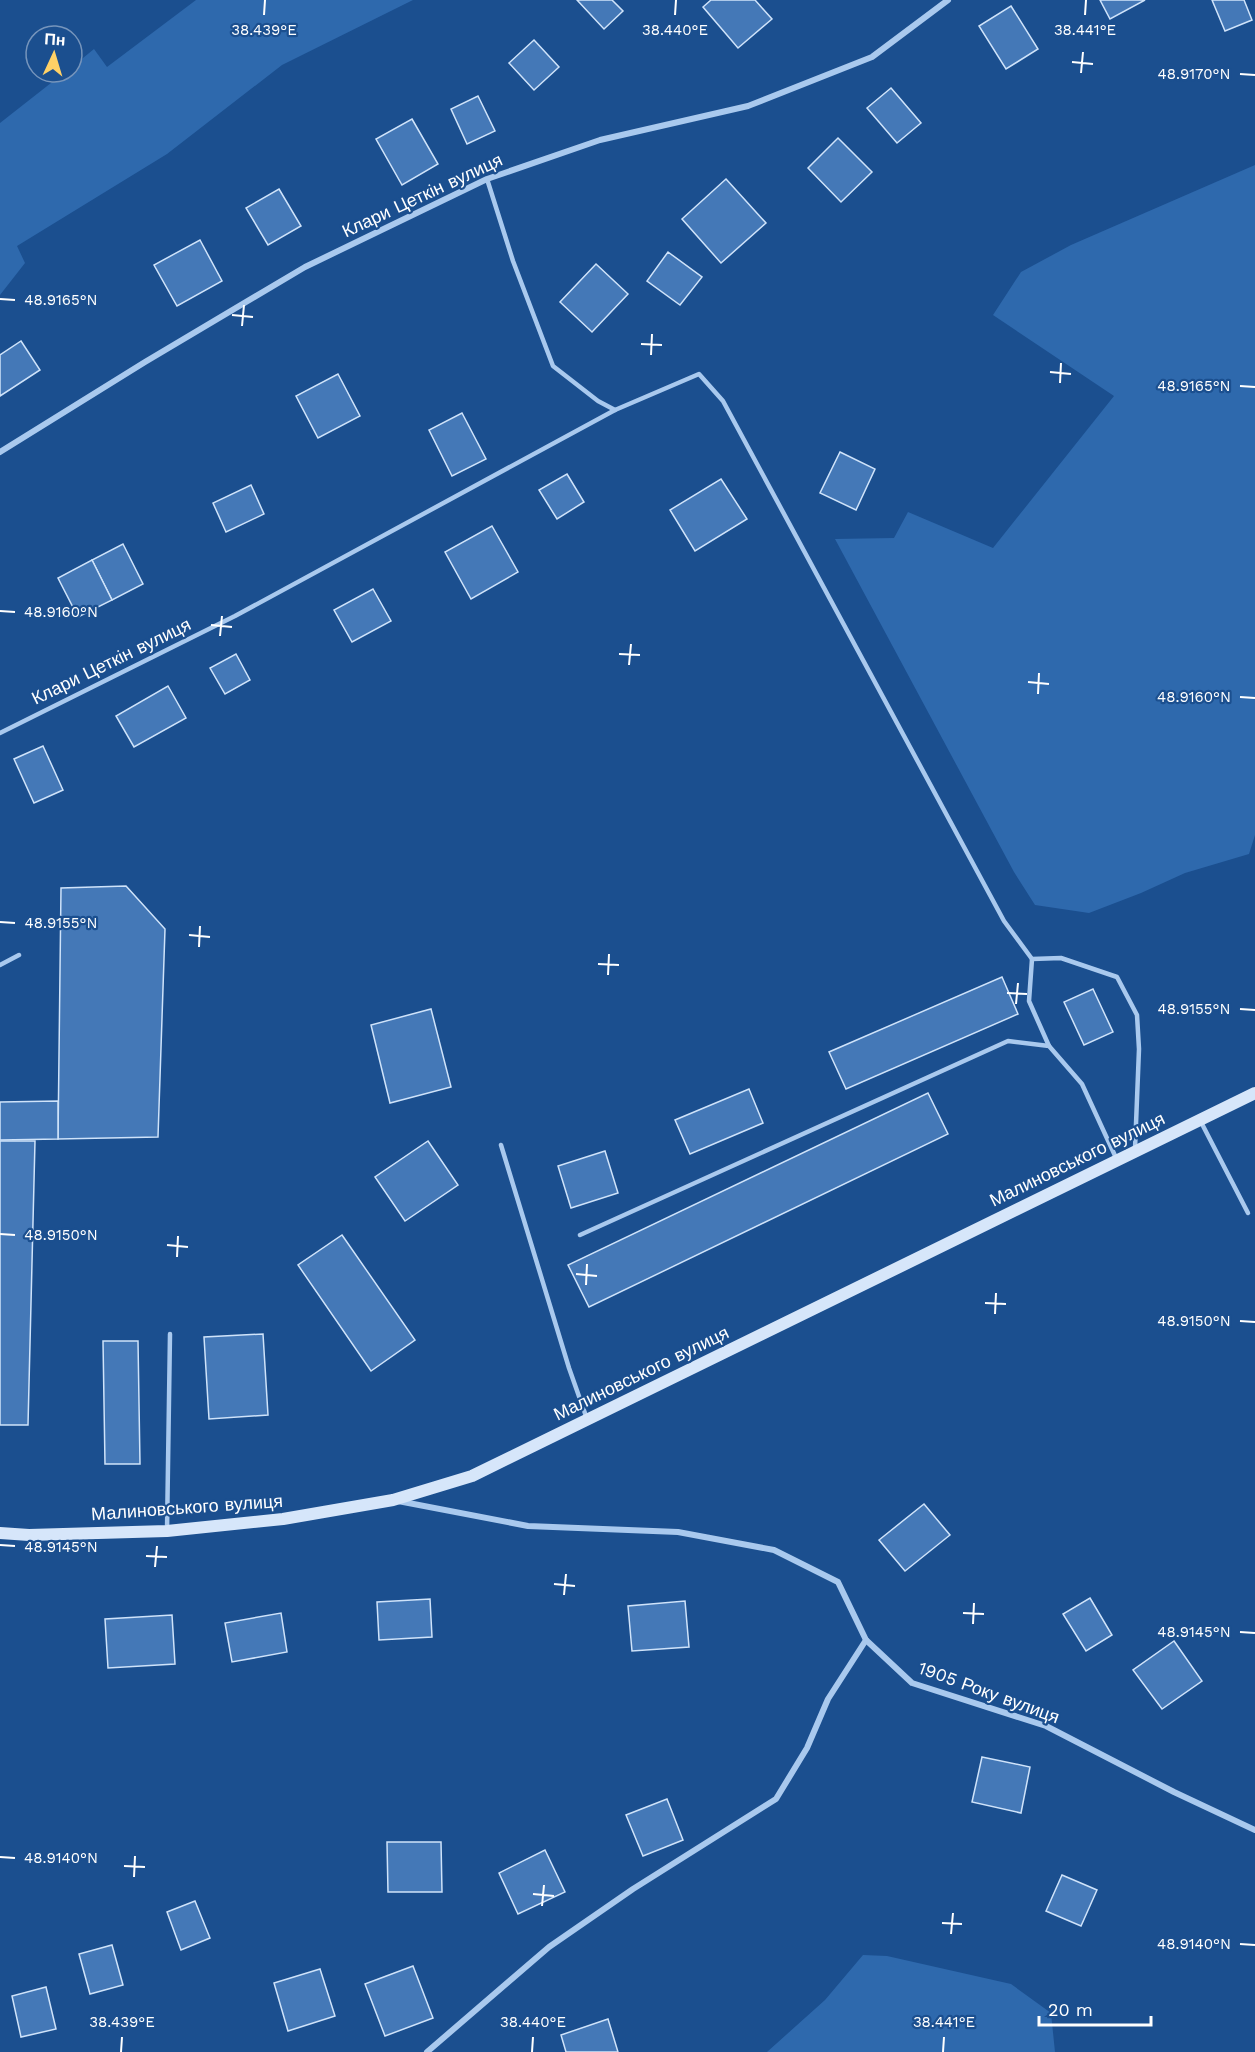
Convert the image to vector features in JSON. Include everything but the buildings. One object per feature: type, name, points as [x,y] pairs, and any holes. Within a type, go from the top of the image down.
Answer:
[{"type":"main road","name":"Малиновського вулиця","points":[[0,1533],[28,1535],[167,1531],[283,1519],[393,1500],[472,1476],[1255,1092]]},
{"type":"street","name":"Клари Цеткін вулиця","points":[[0,452],[305,267],[487,179],[600,140],[748,106],[872,57],[948,0]]},
{"type":"street","name":"1905 Року вулиця","points":[[393,1500],[528,1526],[678,1532],[774,1550],[838,1582],[866,1640],[912,1683],[1046,1726],[1174,1792],[1255,1830]]},
{"type":"street","points":[[427,2052],[549,1947],[633,1889],[776,1799],[807,1748],[828,1699],[866,1640]]},
{"type":"lane","points":[[487,179],[513,261],[553,366],[598,401],[615,410]]},
{"type":"lane","name":"Клари Цеткін вулиця","points":[[0,733],[235,616],[615,410],[699,374],[723,400],[1004,921],[1032,959]]},
{"type":"lane","points":[[0,965],[20,955]]},
{"type":"lane","points":[[1117,1160],[1082,1084],[1050,1046],[1029,1001],[1032,959],[1061,958],[1117,976],[1137,1015],[1139,1049],[1135,1151]]},
{"type":"lane","points":[[580,1235],[1008,1041],[1050,1046]]},
{"type":"lane","points":[[1200,1119],[1248,1213]]},
{"type":"lane","points":[[501,1145],[569,1368],[587,1419]]},
{"type":"lane","points":[[167,1531],[170,1334]]},
{"type":"shaded area","points":[[196,0],[413,0],[282,65],[167,154],[17,246],[25,263],[0,295],[0,123],[50,84],[84,84],[84,57],[94,49],[107,67]]},
{"type":"shaded area","points":[[1255,165],[1255,835],[1249,854],[1185,873],[1089,913],[1035,905],[1014,872],[835,539],[894,538],[908,512],[993,548],[1114,396],[993,315],[1021,272],[1071,245]]},
{"type":"shaded area","points":[[863,1955],[887,1956],[1011,1984],[1051,2013],[1055,2052],[767,2052],[825,2000]]}]
